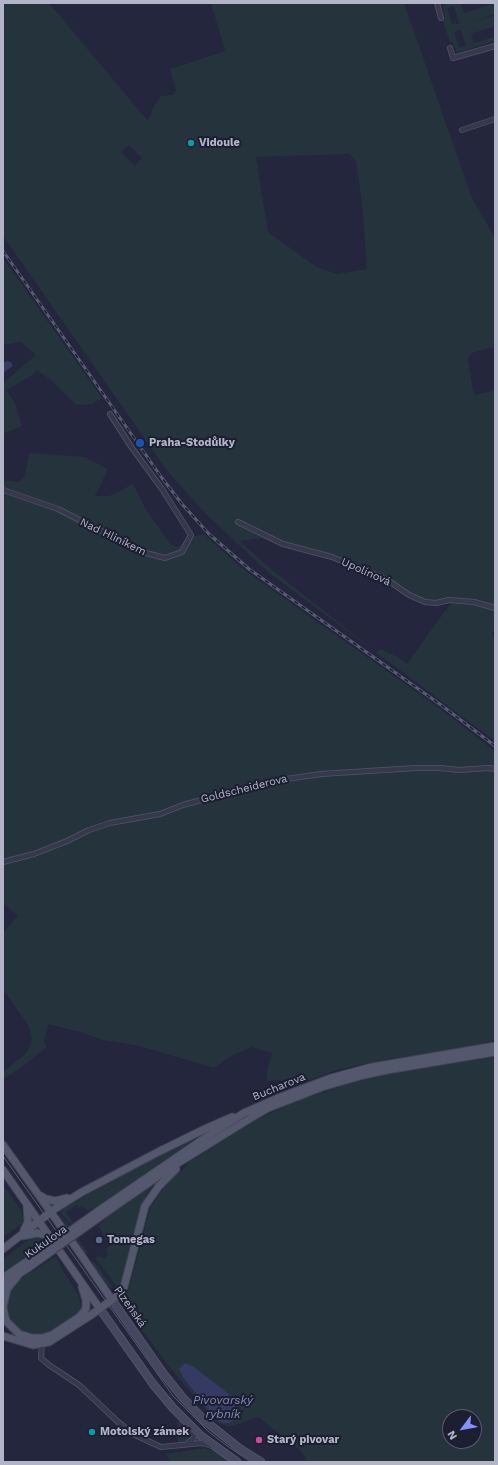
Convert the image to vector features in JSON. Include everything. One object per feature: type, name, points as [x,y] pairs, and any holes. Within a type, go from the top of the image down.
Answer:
[{"type":"main road","name":"Bucharova","points":[[99,1214],[183,1152],[244,1114],[279,1101],[332,1078],[372,1067],[495,1046]]},
{"type":"main road","name":"Bucharova","points":[[298,1093],[386,1070],[495,1052]]},
{"type":"main road","name":"Bucharova","points":[[99,1214],[279,1101]]},
{"type":"main road","points":[[3,1249],[38,1221],[82,1192],[206,1128],[244,1114]]},
{"type":"main road","name":"Plzeňská","points":[[3,1145],[163,1373],[183,1398],[205,1421],[239,1448],[261,1462]]},
{"type":"main road","points":[[3,1336],[26,1343],[56,1339],[120,1294],[124,1287],[145,1206],[159,1186],[180,1166],[186,1158]]},
{"type":"main road","points":[[3,1170],[153,1384],[173,1408],[192,1427],[237,1462]]},
{"type":"main road","points":[[38,1193],[46,1199],[55,1201],[82,1192]]},
{"type":"main road","points":[[18,1238],[27,1225],[27,1204]]},
{"type":"main road","name":"Kukulova","points":[[3,1278],[26,1265],[99,1214]]},
{"type":"main road","points":[[18,1238],[33,1233],[38,1233],[46,1235],[53,1241]]},
{"type":"main road","name":"Kukulova","points":[[3,1284],[20,1273],[26,1265]]},
{"type":"main road","points":[[20,1273],[7,1289],[3,1307],[6,1321],[19,1334],[42,1341],[78,1318],[84,1312],[86,1308],[86,1300],[79,1279]]},
{"type":"street","points":[[437,3],[441,18]]},
{"type":"street","points":[[450,48],[453,58],[495,46]]},
{"type":"street","points":[[462,130],[495,119]]},
{"type":"street","name":"Nad Hliníkem","points":[[3,490],[58,509],[142,552],[166,558],[182,552],[191,535],[162,489],[132,448],[110,414]]},
{"type":"street","name":"Upolínová","points":[[238,522],[283,544],[332,558],[386,580],[409,595],[425,602],[436,603],[449,600],[474,602],[495,608]]},
{"type":"street","name":"Goldscheiderova","points":[[3,862],[34,854],[67,841],[89,830],[160,814],[183,805],[272,781],[321,774],[416,768],[459,770],[495,769]]},
{"type":"street","points":[[42,1341],[40,1354],[41,1358],[79,1385],[118,1422],[135,1435],[161,1447],[202,1443],[215,1446]]},
{"type":"street","points":[[187,1444],[194,1438],[192,1427]]},
{"type":"shaded area","points":[[3,3],[49,3],[148,121],[154,106],[161,96],[173,95],[176,90],[170,69],[225,51],[211,3],[404,3],[472,198],[495,238],[495,347],[474,352],[469,356],[468,360],[475,395],[495,390],[495,631],[492,632],[493,637],[495,637],[495,741],[268,572],[207,515],[163,465],[3,236]],"holes":[[[129,145],[142,158],[135,166],[121,152]],[[350,154],[356,162],[362,202],[367,269],[337,274],[317,267],[268,232],[256,157]],[[262,538],[286,548],[332,560],[382,580],[409,597],[425,604],[437,605],[452,602],[407,664],[398,657],[381,649],[376,652],[276,573],[239,541]]]},
{"type":"shaded area","points":[[448,3],[464,3],[461,4],[464,13],[495,3],[495,14],[472,22],[495,15],[495,26],[471,34],[474,43],[494,37],[495,41],[457,53],[452,42],[450,42],[442,18],[445,17],[443,6]],"holes":[[[454,6],[459,23],[456,24],[452,24],[447,8]],[[461,30],[466,46],[459,48],[454,32]]]},
{"type":"shaded area","points":[[3,258],[102,398],[92,404],[75,404],[51,380],[37,370],[31,376],[6,390],[15,403],[22,426],[3,434],[3,383],[36,355],[21,342],[3,345]]},
{"type":"shaded area","points":[[29,453],[85,457],[108,469],[95,496],[109,496],[133,483],[145,508],[171,545],[178,547],[187,538],[204,534],[247,572],[439,708],[495,751],[495,1040],[464,1048],[388,1059],[337,1070],[295,1085],[278,1080],[267,1081],[267,1071],[272,1053],[252,1047],[233,1055],[214,1068],[140,1046],[103,1040],[84,1033],[48,1024],[44,1042],[47,1047],[18,1070],[3,1079],[3,1072],[24,1055],[28,1050],[32,1039],[28,1025],[3,989],[3,932],[18,916],[3,903],[3,863],[17,857],[3,859],[3,480],[18,482],[25,477]]},
{"type":"shaded area","points":[[495,1057],[495,1462],[308,1462],[300,1450],[258,1417],[230,1427],[216,1422],[171,1369],[138,1325],[127,1306],[126,1293],[129,1289],[150,1208],[173,1177],[183,1170],[189,1162],[256,1120],[300,1100],[342,1086],[387,1074]]},
{"type":"shaded area","points":[[204,1133],[95,1209],[94,1207],[88,1211],[83,1207],[79,1208],[77,1205],[66,1212],[73,1222],[70,1224],[58,1209],[71,1204],[163,1153]]},
{"type":"shaded area","points":[[3,1185],[21,1210],[23,1217],[22,1224],[3,1237]]},
{"type":"shaded area","points":[[152,1186],[138,1215],[121,1284],[117,1287],[95,1258],[100,1255],[103,1259],[108,1255],[106,1250],[110,1245],[98,1226],[104,1221],[103,1220]]},
{"type":"shaded area","points":[[56,1210],[67,1223],[89,1254],[84,1252]]},
{"type":"shaded area","points":[[32,1237],[46,1241],[3,1274],[3,1259]]},
{"type":"shaded area","points":[[56,1256],[62,1269],[79,1296],[81,1306],[84,1306],[80,1313],[44,1335],[30,1335],[20,1331],[7,1315],[6,1303],[8,1292],[13,1285],[31,1271],[32,1272]]},
{"type":"shaded area","points":[[93,1260],[114,1289],[107,1286],[93,1267]]},
{"type":"shaded area","points":[[178,1418],[189,1428],[191,1433],[190,1438],[184,1444],[178,1444]]},
{"type":"shaded area","points":[[204,1448],[214,1451],[231,1462],[172,1462],[166,1454]]},
{"type":"water","points":[[7,361],[11,362],[13,366],[3,373],[3,363]]},
{"type":"water","name":"Pivovarský rybník","points":[[185,1363],[194,1367],[230,1395],[234,1400],[237,1410],[234,1420],[229,1423],[223,1423],[219,1421],[206,1407],[183,1377],[179,1369]]},
{"type":"tram line","points":[[3,1156],[173,1396],[209,1432],[251,1462]]},
{"type":"railway","points":[[3,251],[162,478],[182,504],[209,534],[249,569],[441,705],[495,746]]},
{"type":"place","name":"Vidoule","points":[[191,143]]},
{"type":"place","name":"Praha-Stodůlky","points":[[140,443]]},
{"type":"place","name":"Tomegas","points":[[99,1240]]},
{"type":"place","name":"Motolský zámek","points":[[92,1432]]},
{"type":"place","name":"Starý pivovar","points":[[259,1440]]}]
